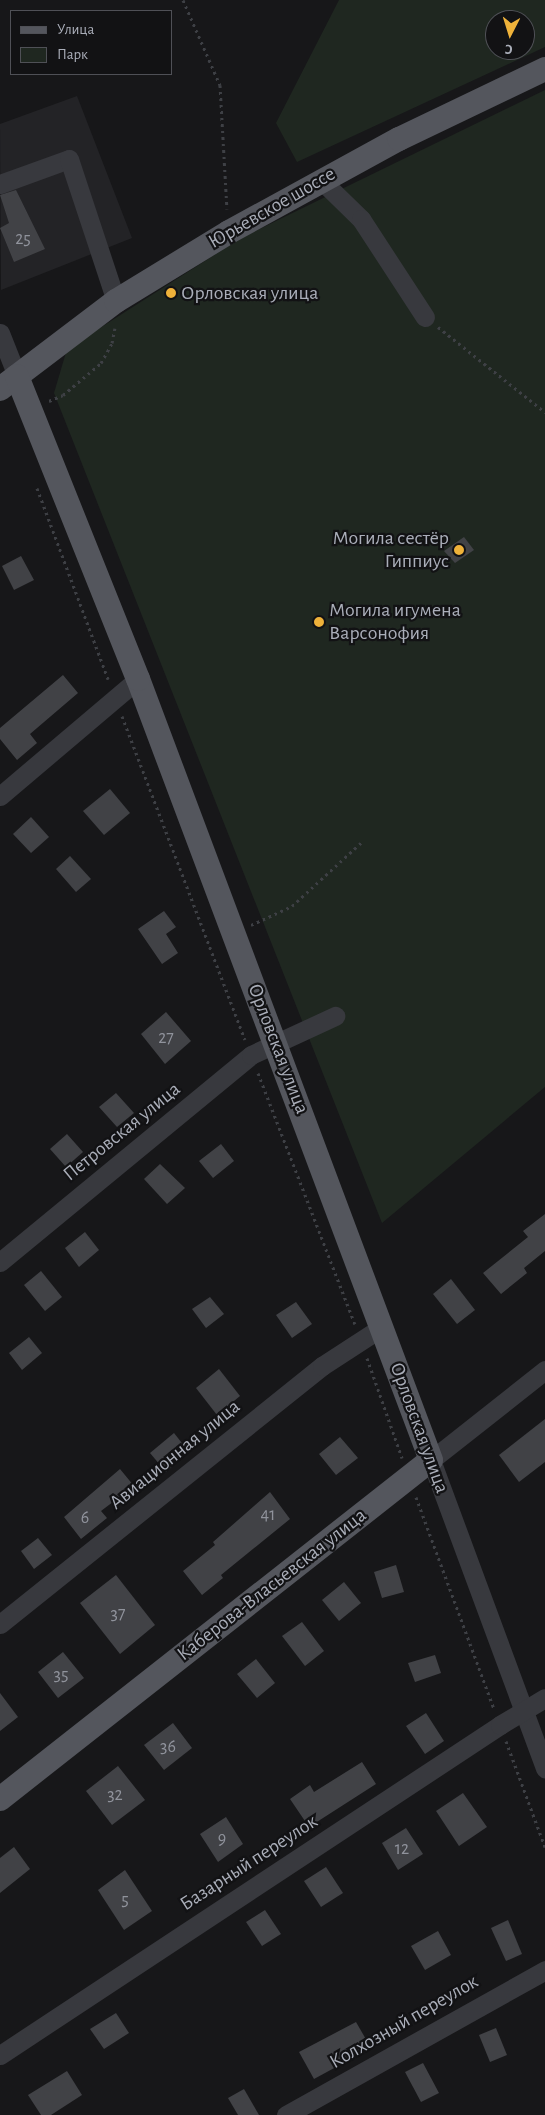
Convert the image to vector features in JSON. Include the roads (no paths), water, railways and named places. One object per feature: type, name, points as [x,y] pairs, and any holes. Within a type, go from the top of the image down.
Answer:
[{"type":"main road","name":"Юрьевское шоссе","points":[[8,382],[116,301],[229,232],[321,180],[545,69]]},
{"type":"main road","name":"Орловская улица","points":[[8,382],[138,679],[276,1042],[431,1460]]},
{"type":"main road","name":"Каберова-Власьевская улица","points":[[0,1799],[431,1460]]},
{"type":"street","points":[[0,184],[69,159],[116,301]]},
{"type":"street","points":[[321,180],[361,219],[425,317]]},
{"type":"street","name":"Орловская улица","points":[[0,333],[8,382]]},
{"type":"street","points":[[0,796],[138,679]]},
{"type":"street","name":"Петровская улица","points":[[0,1262],[251,1056],[276,1042],[335,1016]]},
{"type":"street","name":"Авиационная улица","points":[[0,1624],[322,1366],[382,1327]]},
{"type":"street","name":"Каберова-Власьевская улица","points":[[431,1460],[545,1370]]},
{"type":"street","name":"Орловская улица","points":[[431,1460],[545,1769]]},
{"type":"street","name":"Базарный переулок","points":[[0,2055],[523,1709],[545,1698]]},
{"type":"street","name":"Колхозный переулок","points":[[286,2115],[545,1970]]},
{"type":"place","name":"Орловская улица","points":[[171,293]]},
{"type":"place","name":"Могила сестёр Гиппиус","points":[[459,550]]},
{"type":"place","name":"Могила игумена Варсонофия","points":[[319,622]]}]
